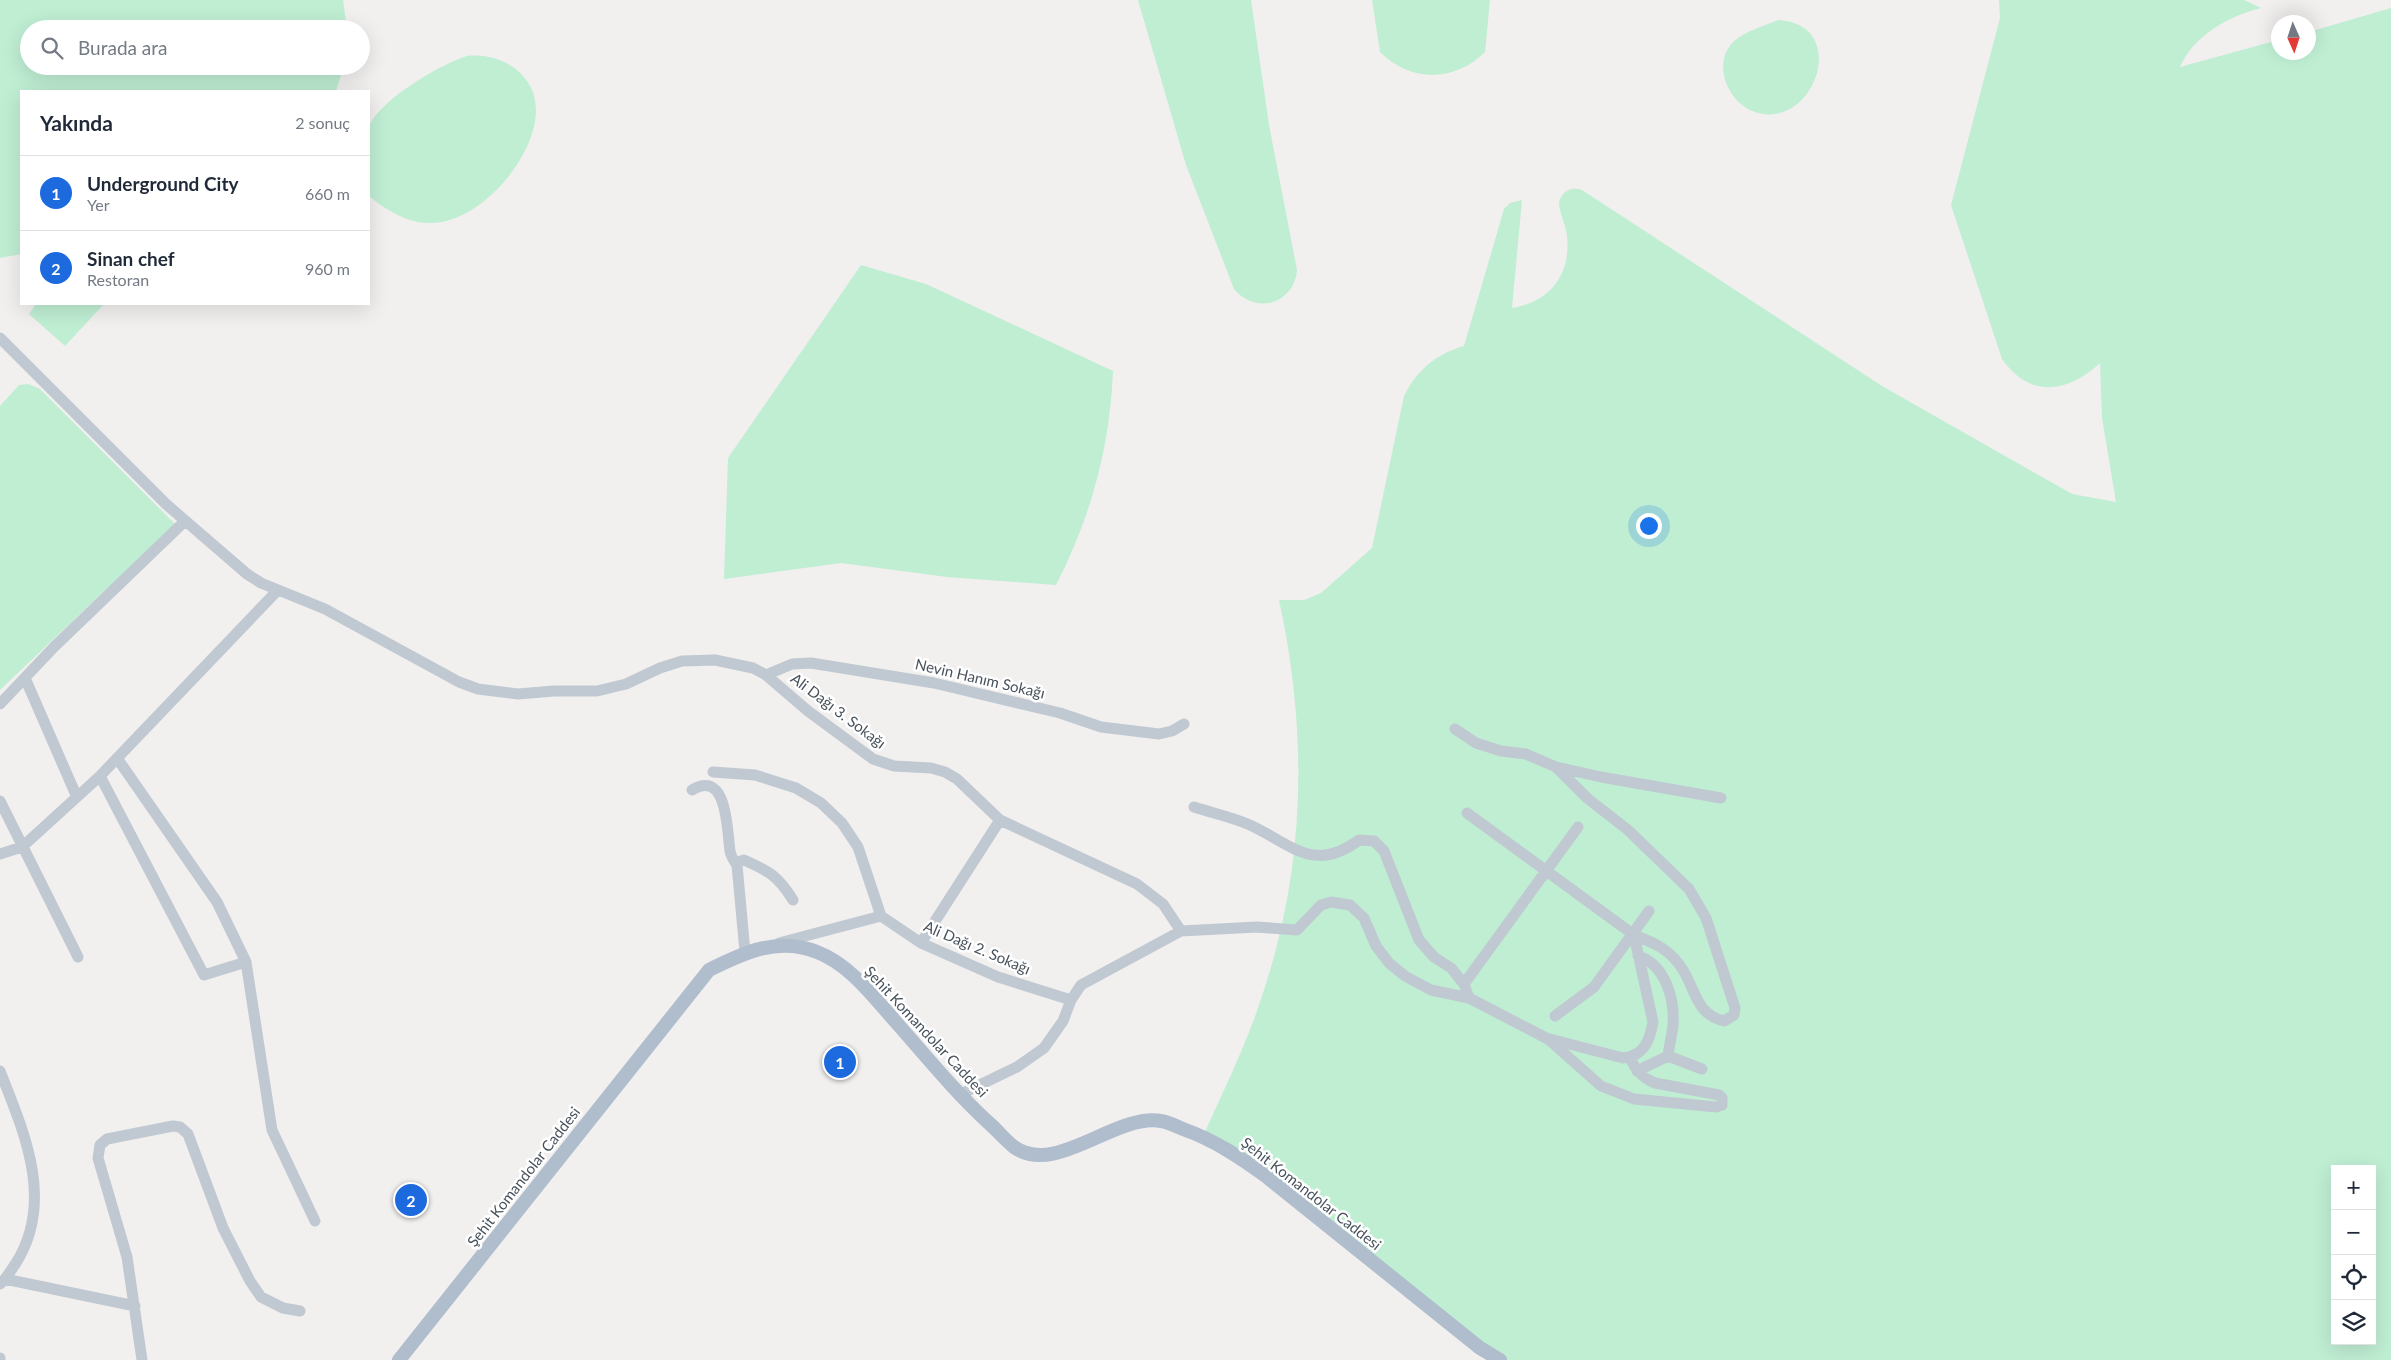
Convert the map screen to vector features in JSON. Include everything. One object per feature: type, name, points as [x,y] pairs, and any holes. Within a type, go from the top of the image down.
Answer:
[{"type":"main road","name":"Şehit Komandolar Caddesi","points":[[399,1360],[709,970],[745,952],[767,947],[797,947],[816,951],[835,960],[870,992],[958,1094],[1016,1148],[1036,1155],[1057,1153],[1129,1123],[1161,1121],[1207,1138],[1237,1155],[1267,1177],[1480,1348],[1500,1360]]},
{"type":"street","name":"Ali Dağı 3. Sokağı","points":[[0,338],[39,374],[114,453],[185,521],[247,574],[278,590],[325,609],[459,682],[500,693],[533,694],[554,691],[597,691],[612,688],[660,668],[700,659],[735,663],[766,675],[808,711],[873,759],[894,766],[931,768],[945,772],[957,779],[1000,820],[1137,884],[1163,904],[1181,932]]},
{"type":"street","points":[[0,704],[54,647],[185,521]]},
{"type":"street","points":[[0,854],[22,847],[76,795],[100,776],[278,590]]},
{"type":"street","name":"Nevin Hanım Sokağı","points":[[766,675],[792,664],[811,663],[934,683],[1060,713],[1101,727],[1159,734],[1172,731],[1184,724]]},
{"type":"street","points":[[25,678],[76,795]]},
{"type":"street","points":[[1455,729],[1476,743],[1501,752],[1526,754],[1556,767],[1602,778],[1721,798]]},
{"type":"street","points":[[117,758],[217,902],[246,962],[272,1130],[315,1221]]},
{"type":"street","points":[[1467,814],[1634,935],[1660,945],[1683,969],[1701,1008],[1708,1014],[1724,1021],[1731,1018],[1735,1008],[1706,918],[1689,889],[1628,830],[1588,798],[1556,767]]},
{"type":"street","points":[[713,772],[756,775],[796,788],[821,803],[842,823],[858,847],[881,916],[767,947]]},
{"type":"street","points":[[100,776],[204,975],[246,962]]},
{"type":"street","points":[[692,790],[708,786],[719,794],[725,808],[731,854],[737,865],[745,952]]},
{"type":"street","points":[[0,801],[78,957]]},
{"type":"street","points":[[1194,807],[1249,824],[1299,853],[1315,856],[1331,855],[1346,850],[1358,840],[1374,841],[1384,851],[1419,940],[1434,957],[1451,968],[1464,984],[1469,998]]},
{"type":"street","points":[[921,943],[1000,820]]},
{"type":"street","points":[[1464,984],[1578,827]]},
{"type":"street","points":[[737,865],[744,860],[766,869],[782,883],[793,900]]},
{"type":"street","points":[[958,1094],[1017,1067],[1044,1048],[1063,1021],[1071,1000],[1081,985],[1181,932],[1257,927],[1297,930],[1321,905],[1341,902],[1358,910],[1364,918],[1376,946],[1389,963],[1405,976],[1432,990],[1469,998],[1548,1039],[1623,1058],[1630,1057],[1642,1050],[1646,1044],[1653,1022],[1634,935]]},
{"type":"street","points":[[1555,1016],[1594,987],[1634,935],[1649,912]]},
{"type":"street","name":"Ali Dağı 2. Sokağı","points":[[881,916],[921,943],[998,977],[1071,1000]]},
{"type":"street","points":[[1638,956],[1647,958],[1661,971],[1670,996],[1673,1023],[1668,1056]]},
{"type":"street","points":[[1548,1039],[1601,1086],[1634,1099],[1720,1106],[1723,1100],[1719,1095],[1646,1080],[1637,1071],[1630,1057]]},
{"type":"street","points":[[1637,1071],[1668,1056],[1702,1070]]},
{"type":"street","points":[[0,1071],[24,1132],[35,1183],[31,1227],[24,1249],[3,1282],[136,1306]]},
{"type":"street","points":[[142,1360],[136,1306],[123,1237],[98,1158],[98,1149],[107,1139],[173,1126],[180,1127],[188,1134],[231,1246],[261,1297],[283,1308],[300,1311]]},
{"type":"green space","points":[[0,0],[343,0],[346,20],[20,20],[20,75],[341,75],[336,90],[20,90],[20,254],[0,258]]},
{"type":"green space","points":[[1138,0],[1251,0],[1269,125],[1297,270],[1294,282],[1282,298],[1273,302],[1253,302],[1243,297],[1234,289],[1186,165]]},
{"type":"green space","points":[[1372,0],[1490,0],[1485,52],[1473,62],[1447,73],[1419,74],[1405,69],[1392,62],[1380,52]]},
{"type":"green space","points":[[1999,0],[2244,0],[2261,8],[2237,16],[2203,36],[2194,45],[2180,67],[2271,42],[2271,60],[2316,60],[2316,30],[2391,8],[2391,1360],[1499,1360],[1205,1132],[1243,1048],[1262,996],[1277,947],[1294,849],[1298,799],[1295,699],[1279,600],[1304,600],[1321,593],[1372,548],[1404,396],[1415,378],[1428,364],[1454,349],[1464,346],[1504,209],[1510,203],[1522,200],[1512,308],[1537,300],[1547,293],[1561,274],[1565,263],[1567,236],[1559,202],[1562,195],[1571,189],[1582,190],[1882,386],[2072,494],[2116,502],[2102,418],[2100,363],[2075,381],[2050,387],[2037,386],[2025,381],[2013,372],[2002,359],[1951,205],[2000,18]]},
{"type":"green space","points":[[1778,20],[1801,26],[1814,40],[1819,58],[1816,77],[1806,95],[1791,108],[1772,114],[1750,110],[1734,97],[1725,79],[1723,70],[1727,50],[1738,38]]},
{"type":"green space","points":[[467,56],[492,58],[514,68],[523,76],[530,85],[534,97],[536,110],[533,129],[526,148],[515,167],[501,185],[485,200],[467,213],[449,220],[430,223],[413,221],[390,211],[370,197],[370,125],[385,106],[412,84]]},
{"type":"green space","points":[[861,265],[926,284],[1113,371],[1108,427],[1096,481],[1079,534],[1056,585],[947,577],[841,563],[724,579],[728,458]]},
{"type":"green space","points":[[35,305],[103,305],[65,346],[29,314]]},
{"type":"green space","points":[[28,384],[40,389],[181,530],[105,590],[0,690],[0,406],[19,385]]},
{"type":"place","name":"Underground City","points":[[840,1062]]},
{"type":"place","name":"Sinan chef","points":[[411,1200]]}]
